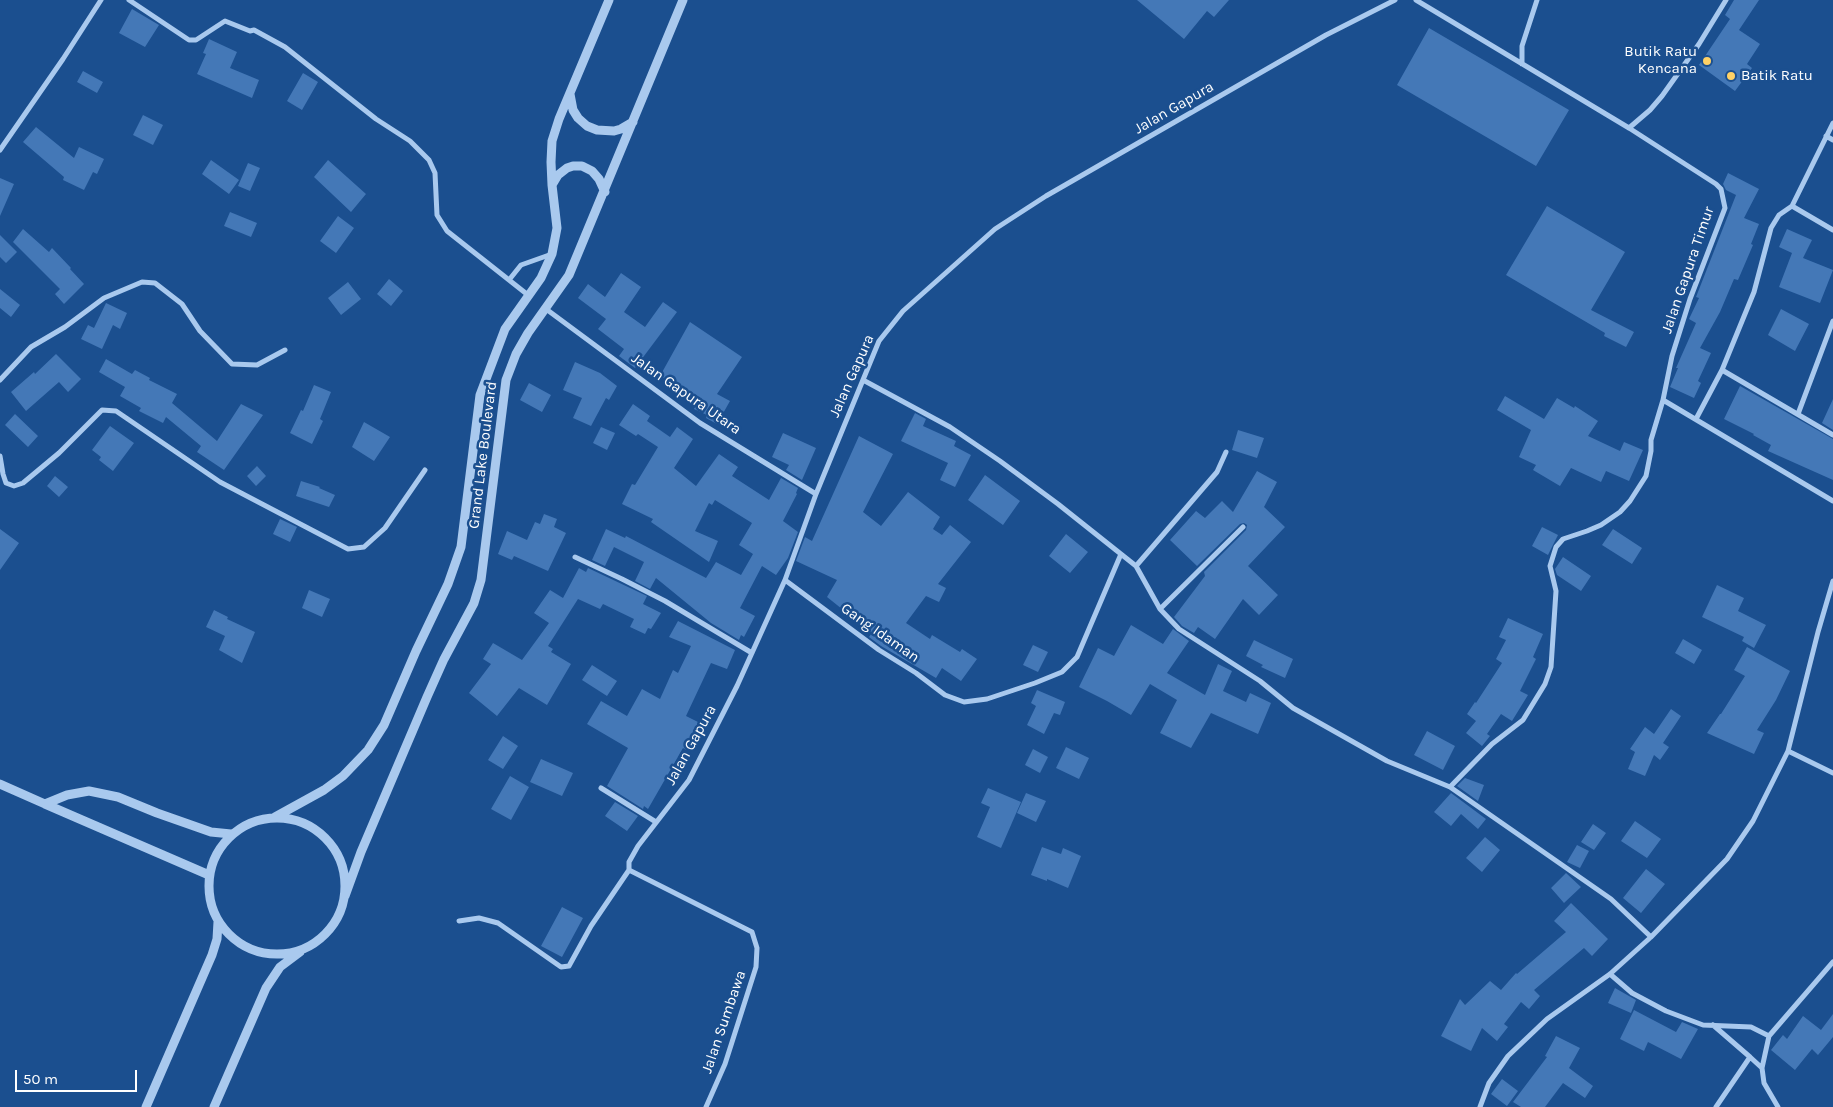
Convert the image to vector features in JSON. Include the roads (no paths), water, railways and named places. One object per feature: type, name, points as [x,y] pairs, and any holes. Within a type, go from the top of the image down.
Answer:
[{"type":"street","points":[[0,150],[101,0]]},
{"type":"street","points":[[129,0],[189,40],[196,40],[225,21],[265,35],[285,47],[376,119],[410,141],[428,160],[435,172],[437,215],[446,231],[528,295]]},
{"type":"street","name":"Grand Lake Boulevard","points":[[275,817],[324,790],[343,776],[368,750],[384,725],[448,584],[460,547],[480,395],[505,329],[541,278],[552,254],[558,228],[550,162],[552,141],[609,0]]},
{"type":"street","name":"Grand Lake Boulevard","points":[[345,896],[361,852],[427,697],[474,603],[481,580],[506,380],[516,354],[528,333],[569,275],[683,0]]},
{"type":"street","name":"Jalan Gapura","points":[[459,922],[479,918],[498,923],[561,967],[569,966],[591,926],[629,870],[629,862],[638,846],[689,780],[752,653],[785,580],[816,494],[879,341],[903,311],[995,230],[1046,196],[1326,35],[1396,0]]},
{"type":"street","name":"Jalan Gapura Timur","points":[[1416,0],[1629,128],[1716,184],[1724,196],[1725,208],[1690,299],[1672,356],[1663,400],[1651,440],[1651,451],[1646,476],[1630,501],[1620,512],[1587,531],[1563,539],[1556,547],[1550,566],[1556,591],[1551,667],[1545,684],[1523,720],[1492,744],[1450,787]]},
{"type":"street","points":[[1522,64],[1522,46],[1537,0]]},
{"type":"street","points":[[1629,128],[1650,110],[1662,96],[1699,44],[1726,0]]},
{"type":"street","points":[[570,94],[573,110],[578,118],[597,130],[621,130],[633,122]]},
{"type":"street","points":[[1696,419],[1722,370],[1754,292],[1772,228],[1779,214],[1792,206],[1833,123]]},
{"type":"street","points":[[1826,136],[1833,140]]},
{"type":"street","points":[[552,185],[558,175],[567,168],[582,166],[592,171],[599,179],[604,192]]},
{"type":"street","points":[[1792,206],[1833,230]]},
{"type":"street","points":[[509,280],[521,265],[552,254]]},
{"type":"street","points":[[0,380],[30,347],[65,327],[104,298],[142,282],[155,283],[182,304],[200,331],[232,364],[257,365],[285,350]]},
{"type":"street","name":"Jalan Gapura Utara","points":[[546,309],[700,423],[816,494]]},
{"type":"street","points":[[1798,414],[1833,321]]},
{"type":"street","points":[[1826,340],[1833,344]]},
{"type":"street","points":[[1722,370],[1833,435]]},
{"type":"street","points":[[863,380],[950,427],[1058,504],[1136,566],[1160,609],[1179,629],[1260,682],[1293,708],[1387,761],[1450,787],[1611,899],[1651,937]]},
{"type":"street","points":[[1663,400],[1833,501]]},
{"type":"street","points":[[0,456],[6,483],[14,486],[23,483],[59,453],[102,410],[116,411],[220,482],[262,506],[348,549],[364,546],[384,528],[425,470]]},
{"type":"street","points":[[1136,566],[1217,472],[1226,452]]},
{"type":"street","points":[[1160,609],[1243,527]]},
{"type":"street","name":"Gang Idaman","points":[[785,580],[879,650],[916,673],[945,695],[964,702],[987,699],[1035,684],[1062,672],[1078,657],[1121,554]]},
{"type":"street","points":[[575,557],[665,601],[752,653]]},
{"type":"street","points":[[1480,1107],[1489,1083],[1508,1056],[1546,1020],[1610,974],[1651,937],[1727,859],[1754,821],[1788,751],[1833,581]]},
{"type":"street","points":[[1788,751],[1833,773]]},
{"type":"street","points":[[0,784],[209,876]]},
{"type":"street","points":[[601,788],[656,822]]},
{"type":"street","points":[[45,804],[67,795],[89,792],[118,797],[211,832],[231,834]]},
{"type":"street","points":[[214,1107],[266,988],[280,967],[322,938],[337,919],[345,896],[344,872],[336,849],[320,832],[299,820],[275,817],[252,821],[231,834],[216,853],[209,876],[209,900],[218,922],[234,940],[255,951],[278,955],[302,950]]},
{"type":"street","name":"Jalan Sumbawa","points":[[629,870],[752,932],[757,948],[756,967],[725,1064],[706,1107]]},
{"type":"street","points":[[146,1107],[212,955],[218,922]]},
{"type":"street","points":[[1778,1107],[1764,1083],[1762,1068],[1769,1036],[1833,962]]},
{"type":"street","points":[[1610,974],[1632,993],[1666,1010],[1703,1025],[1751,1027],[1769,1036]]},
{"type":"street","points":[[1713,1025],[1762,1068]]},
{"type":"street","points":[[1716,1107],[1750,1057]]},
{"type":"place","name":"Butik Ratu Kencana","points":[[1707,61]]},
{"type":"place","name":"Batik Ratu","points":[[1731,76]]}]
